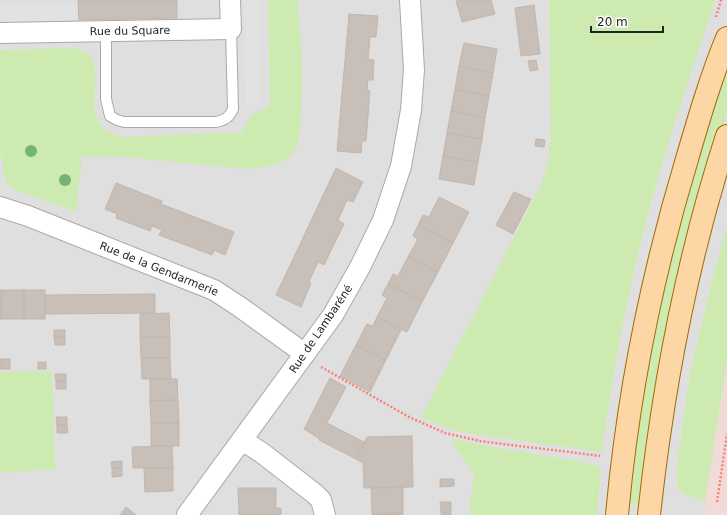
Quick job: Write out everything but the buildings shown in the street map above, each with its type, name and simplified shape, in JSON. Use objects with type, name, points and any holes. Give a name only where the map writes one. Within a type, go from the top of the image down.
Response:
[{"type":"main road","points":[[617,515],[632,392],[657,267],[686,159],[711,80],[727,38]]},
{"type":"main road","points":[[649,515],[669,369],[682,304],[704,214],[727,136]]},
{"type":"street","points":[[230,0],[231,29]]},
{"type":"street","name":"Rue de Lambaréné","points":[[187,515],[333,315],[351,285],[377,235],[396,185],[406,147],[413,89],[414,47],[410,0]]},
{"type":"street","name":"Rue du Square","points":[[0,33],[231,29]]},
{"type":"street","name":"Rue de la Gendarmerie","points":[[0,207],[28,216],[214,290],[305,354]]},
{"type":"street","points":[[242,440],[262,453],[315,494],[321,500],[325,515]]},
{"type":"lane","points":[[106,31],[106,99],[110,116],[124,122],[216,122],[224,120],[229,116],[232,109],[231,29]]},
{"type":"path","points":[[305,354],[331,374],[409,417],[445,433],[480,440],[600,456]]},
{"type":"path","points":[[717,502],[727,434]]},
{"type":"shaded area","points":[[0,0],[727,0],[727,515],[0,515]]},
{"type":"shaded area","points":[[244,0],[260,0],[261,102],[246,107]]},
{"type":"shaded area","points":[[75,4],[77,20],[0,22],[0,6]]},
{"type":"shaded area","points":[[727,361],[727,515],[703,515],[705,501]]},
{"type":"green space","points":[[268,0],[298,0],[302,69],[300,130],[295,150],[286,160],[273,165],[245,169],[126,157],[82,156],[76,212],[18,191],[9,186],[4,174],[0,151],[0,50],[70,48],[86,53],[93,62],[96,75],[95,105],[97,119],[106,130],[123,137],[241,132],[253,114],[270,106]]},
{"type":"green space","points":[[549,0],[715,0],[669,141],[646,220],[624,319],[602,452],[461,432],[421,417],[541,185],[547,166],[550,148],[551,125]]},
{"type":"green space","points":[[727,64],[727,112],[714,153],[642,505],[626,503],[642,383],[674,233]]},
{"type":"green space","points":[[727,226],[727,361],[705,501],[685,495],[678,489],[676,473],[690,373],[714,272]]},
{"type":"green space","points":[[52,371],[55,469],[0,473],[0,372]]},
{"type":"green space","points":[[450,438],[485,446],[594,464],[599,467],[601,471],[597,515],[469,515],[474,474]]}]
